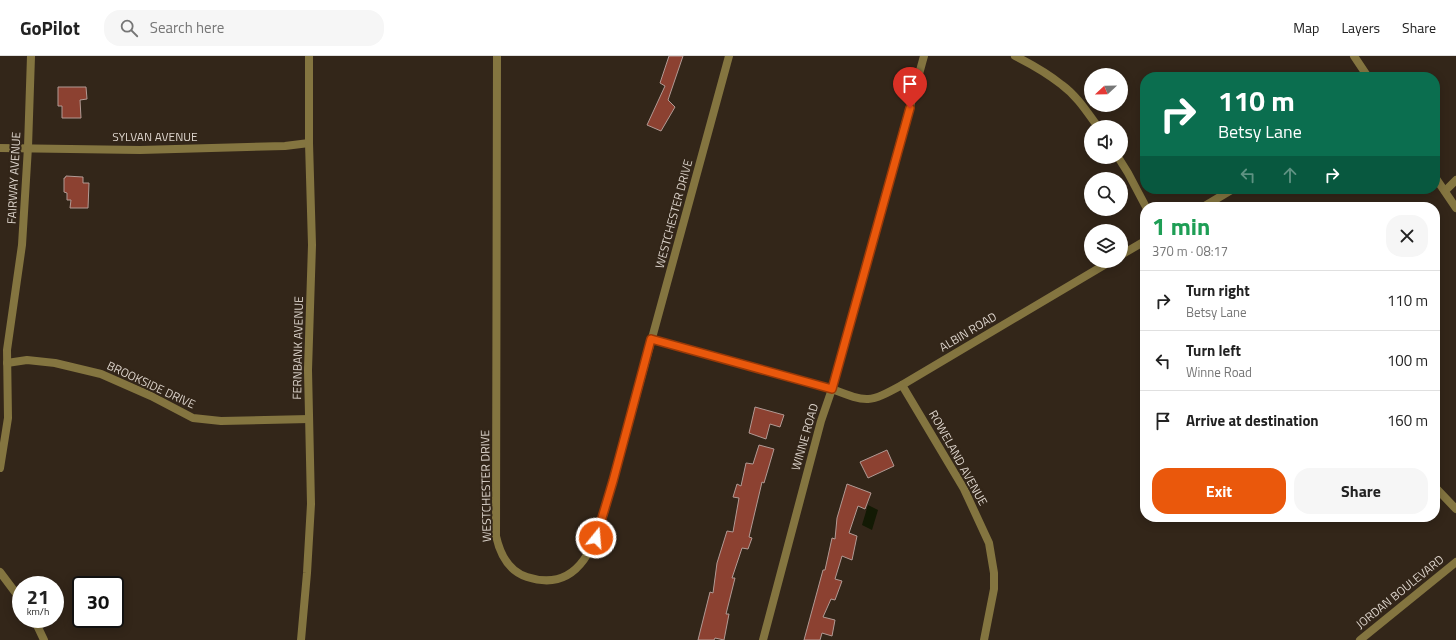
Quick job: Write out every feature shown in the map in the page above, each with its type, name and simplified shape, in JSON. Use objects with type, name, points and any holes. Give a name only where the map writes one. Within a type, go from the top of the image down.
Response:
[{"type":"street","name":"FAIRWAY AVENUE","points":[[0,468],[8,418],[7,350],[22,245],[28,147],[31,56]]},
{"type":"street","name":"FERNBANK AVENUE","points":[[301,640],[311,504],[308,370],[312,245],[309,143],[309,56]]},
{"type":"street","name":"WESTCHESTER DRIVE","points":[[497,56],[496,536],[498,547],[503,558],[513,570],[520,575],[538,581],[548,581],[561,578],[578,568],[589,553],[596,538],[613,481],[729,56]]},
{"type":"street","name":"WINNE ROAD","points":[[763,640],[819,428],[832,389],[924,56]]},
{"type":"street","points":[[1015,56],[1034,66],[1063,85],[1083,106],[1093,120]]},
{"type":"street","points":[[1354,56],[1365,72]]},
{"type":"street","name":"SYLVAN AVENUE","points":[[0,148],[148,149],[285,146],[309,143]]},
{"type":"street","points":[[1122,164],[1143,202]]},
{"type":"street","points":[[1445,191],[1456,180]]},
{"type":"street","points":[[1440,184],[1456,208]]},
{"type":"street","points":[[1212,202],[1225,194]]},
{"type":"street","points":[[1128,251],[1140,244]]},
{"type":"street","name":"ALBIN ROAD","points":[[651,339],[832,389],[857,398],[869,400],[881,396],[902,385],[1099,268]]},
{"type":"street","name":"BROOKSIDE DRIVE","points":[[7,363],[26,360],[55,363],[101,374],[151,396],[193,418],[221,421],[309,419]]},
{"type":"street","name":"ROWELAND AVENUE","points":[[902,385],[964,489],[989,543],[994,573],[994,589],[984,640]]},
{"type":"street","points":[[1440,492],[1456,509]]},
{"type":"street","name":"JORDAN BOULEVARD","points":[[1360,640],[1456,562]]},
{"type":"street","points":[[0,572],[12,588]]},
{"type":"street","points":[[38,628],[44,640]]},
{"type":"shaded area","points":[[868,505],[878,510],[872,530],[862,525]]},
{"type":"building","points":[[669,56],[683,56],[668,100],[675,107],[661,131],[647,125],[665,86],[660,83]]},
{"type":"building","points":[[58,87],[86,87],[87,99],[80,100],[81,118],[62,118],[62,106],[58,106]]},
{"type":"building","points":[[66,176],[83,177],[83,183],[89,183],[88,208],[70,208],[71,200],[67,200],[67,193],[64,192],[64,178]]},
{"type":"building","points":[[755,407],[784,415],[780,427],[770,424],[766,439],[749,433]]},
{"type":"building","points":[[759,445],[774,449],[764,483],[762,482],[749,537],[752,538],[748,549],[742,548],[732,578],[735,578],[726,614],[729,614],[724,640],[715,638],[714,640],[698,640],[710,592],[713,593],[717,563],[727,531],[733,532],[739,498],[733,497],[737,484],[741,486],[746,463],[753,464]]},
{"type":"building","points":[[887,450],[894,466],[868,478],[860,462]]},
{"type":"building","points":[[847,484],[871,493],[865,509],[858,506],[849,533],[857,536],[852,560],[842,556],[835,579],[842,581],[835,600],[831,599],[823,617],[835,620],[832,636],[822,633],[820,640],[804,640],[823,570],[825,570],[832,538],[835,539],[837,518]]},
{"type":"route","points":[[596,538],[613,481],[651,339],[832,389],[910,108]]}]
